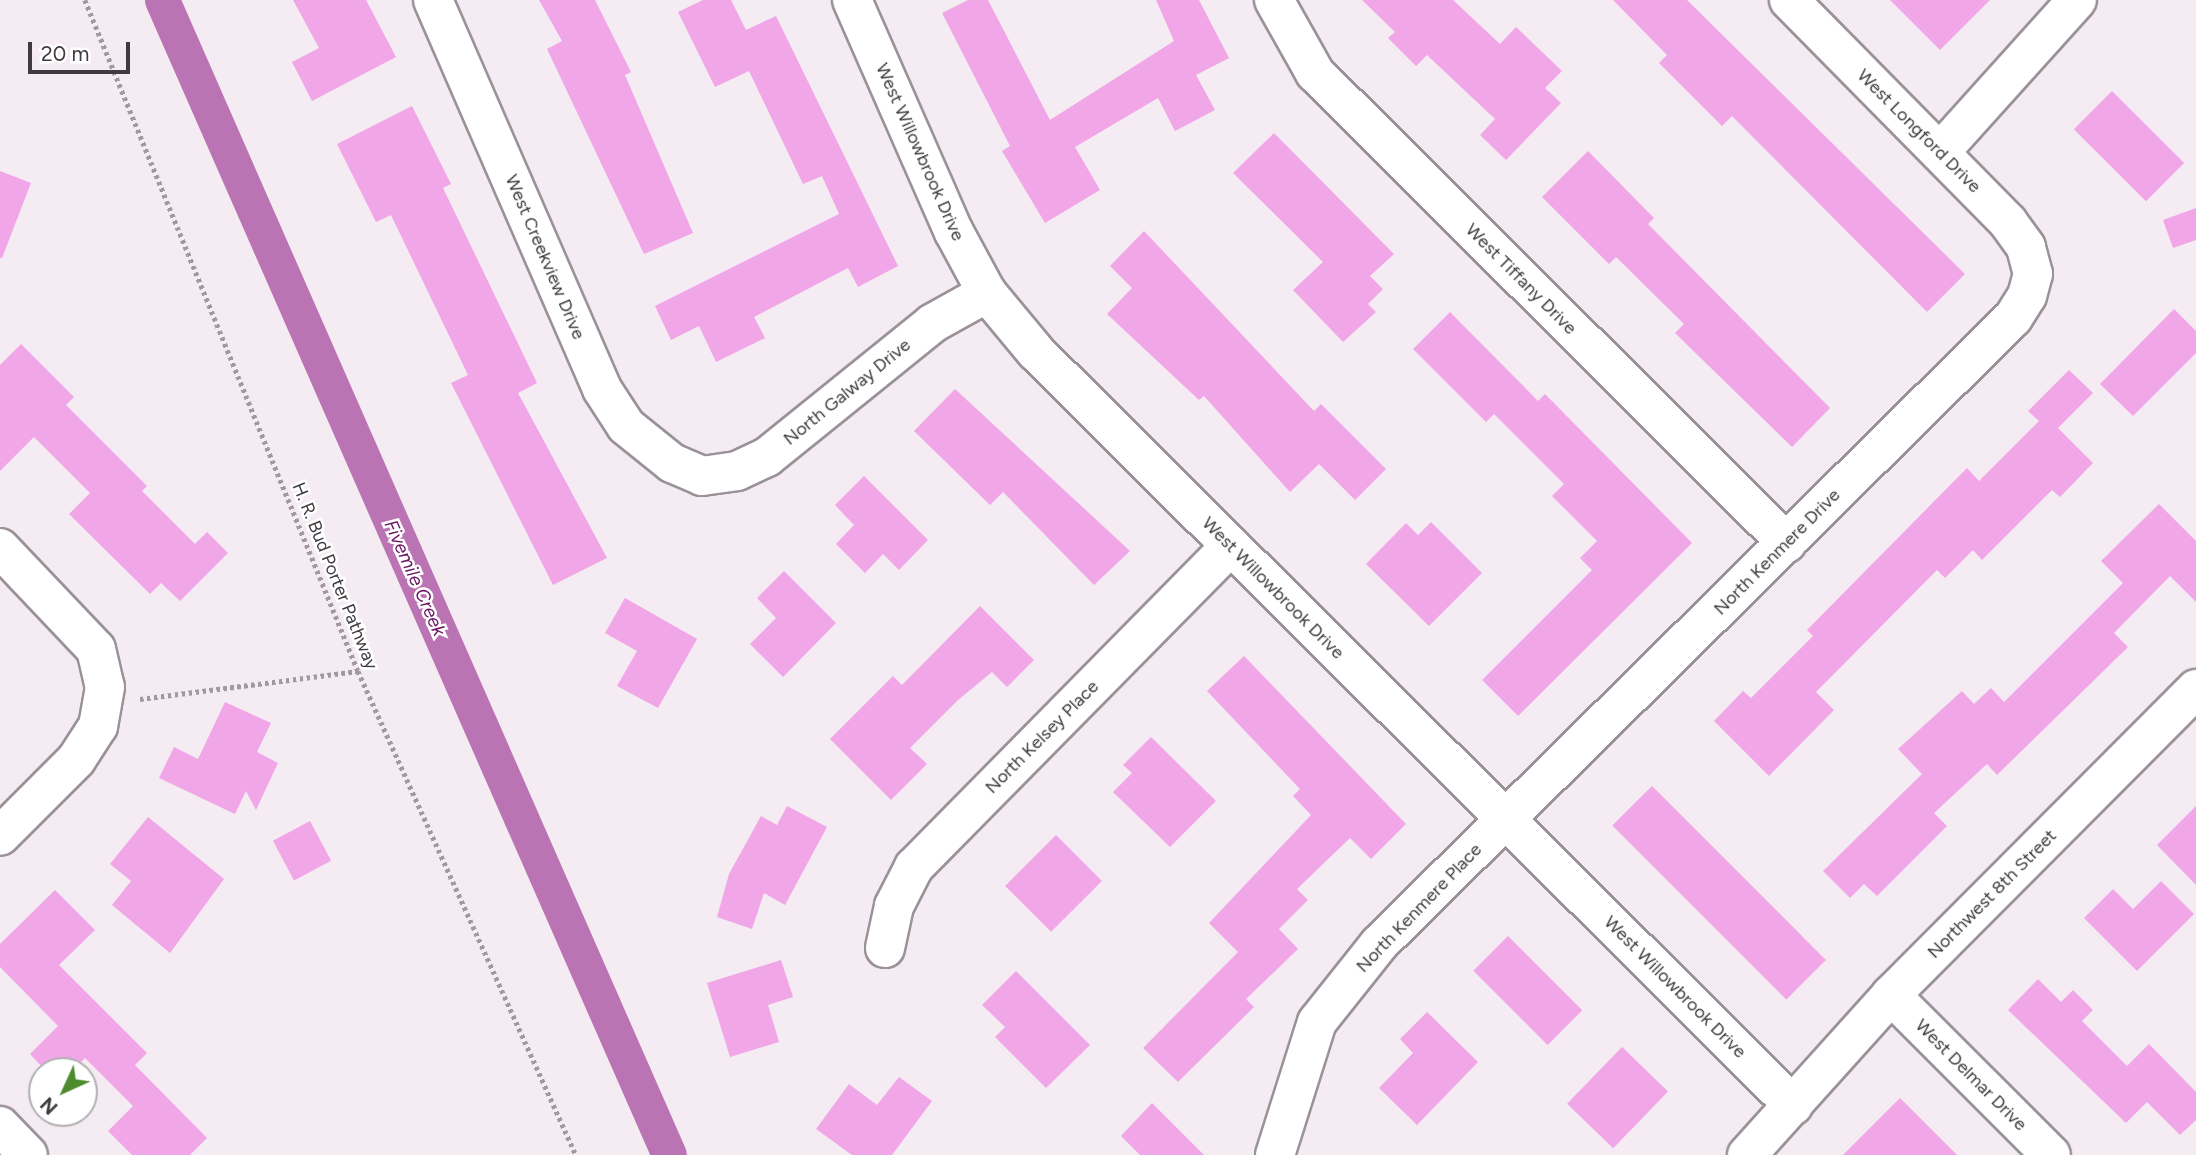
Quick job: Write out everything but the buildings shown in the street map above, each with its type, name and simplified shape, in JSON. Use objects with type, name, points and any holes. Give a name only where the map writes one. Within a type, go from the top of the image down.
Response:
[{"type":"street","name":"West Creekview Drive","points":[[433,0],[602,389],[641,439],[702,476]]},
{"type":"street","name":"West Willowbrook Drive","points":[[852,0],[987,293],[1036,352],[1793,1105]]},
{"type":"street","name":"West Tiffany Drive","points":[[1274,0],[1315,73],[1787,543]]},
{"type":"street","name":"West Longford Drive","points":[[1789,0],[1941,151],[2008,222],[2026,247],[2033,274]]},
{"type":"street","points":[[1941,151],[2077,0]]},
{"type":"street","name":"North Kenmere Drive","points":[[1505,818],[2013,318],[2033,274]]},
{"type":"street","name":"North Galway Drive","points":[[702,476],[737,471],[767,457],[933,323],[987,293]]},
{"type":"street","name":"North Kelsey Place","points":[[885,948],[894,906],[914,867],[1231,546]]},
{"type":"street","points":[[0,548],[96,649],[105,687],[98,726],[76,760],[0,836]]},
{"type":"street","name":"Northwest 8th Street","points":[[1747,1155],[1891,995],[2196,689]]},
{"type":"street","name":"North Kenmere Place","points":[[1275,1155],[1317,1022],[1379,944],[1505,818]]},
{"type":"street","name":"West Delmar Drive","points":[[1891,995],[2051,1155]]},
{"type":"street","points":[[0,1126],[28,1155]]},
{"type":"path","name":"H. R. Bud Porter Pathway","points":[[85,0],[358,671],[576,1155]]},
{"type":"path","points":[[140,699],[358,671]]},
{"type":"waterway","name":"Fivemile Creek","points":[[162,0],[669,1155]]}]
